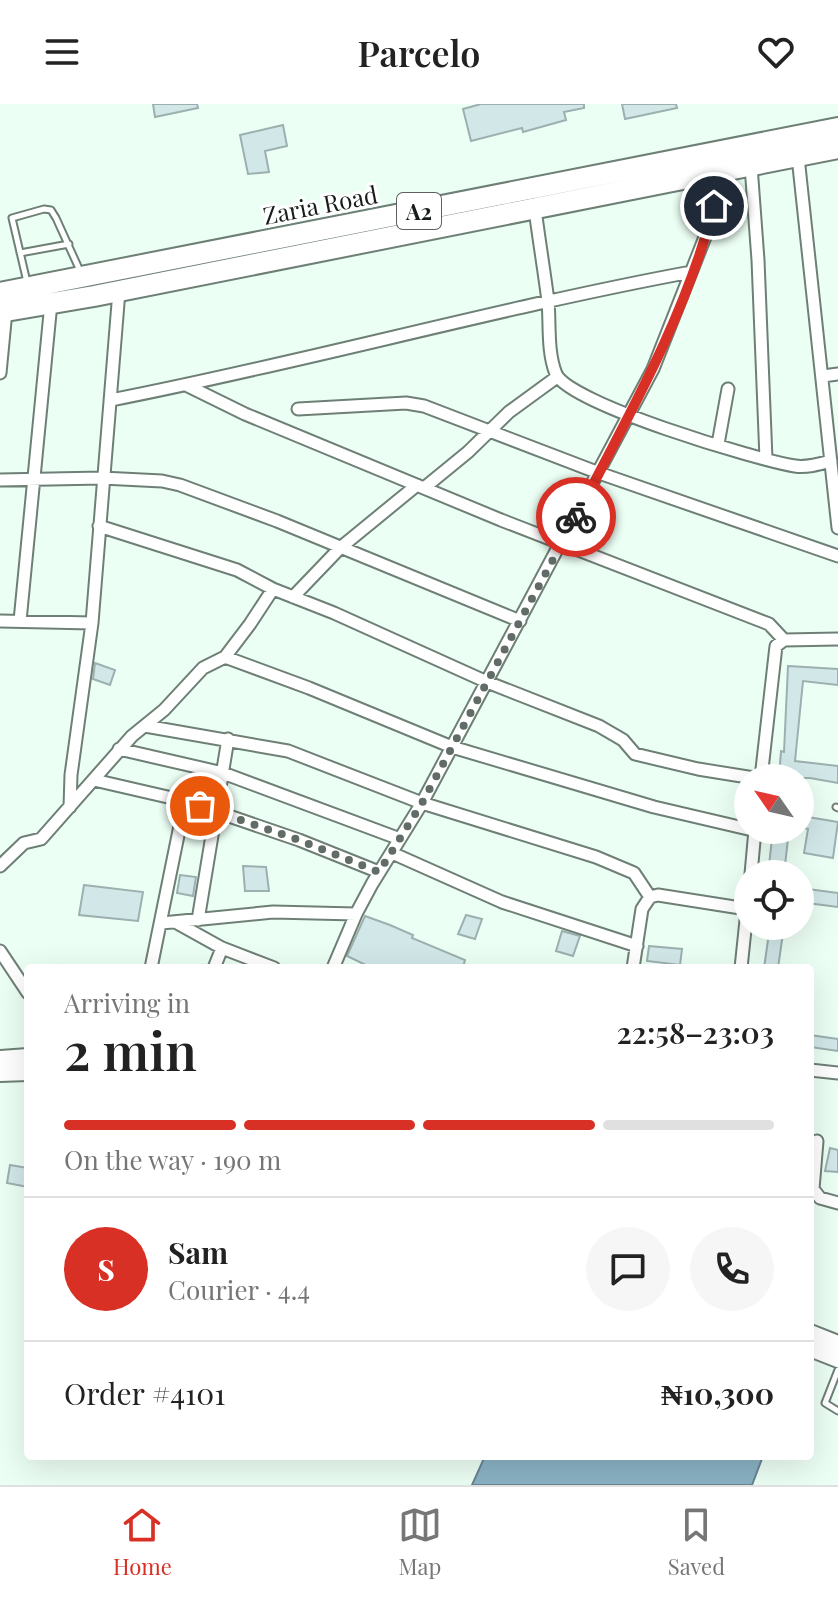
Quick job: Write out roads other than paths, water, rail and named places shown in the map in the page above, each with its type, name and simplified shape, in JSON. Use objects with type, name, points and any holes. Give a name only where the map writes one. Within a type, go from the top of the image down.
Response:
[{"type":"highway","name":"Zaria Road","points":[[2,305],[29,288],[838,128]]},
{"type":"highway","name":"Zaria Road","points":[[2,305],[51,303],[119,291],[838,148]]},
{"type":"main road","points":[[0,1059],[24,1057]]},
{"type":"main road","points":[[0,1073],[24,1072]]},
{"type":"main road","points":[[814,1335],[838,1344]]},
{"type":"main road","points":[[814,1350],[838,1359]]},
{"type":"street","points":[[798,157],[838,528]]},
{"type":"street","points":[[751,166],[766,459]]},
{"type":"street","points":[[335,964],[356,914],[422,803],[561,545],[666,341],[707,232],[719,173]]},
{"type":"street","points":[[535,209],[552,358],[557,377],[568,388],[629,415],[766,459],[801,467],[831,461]]},
{"type":"street","points":[[111,400],[691,272]]},
{"type":"street","points":[[70,807],[71,775],[92,623],[119,291]]},
{"type":"street","points":[[20,621],[51,303]]},
{"type":"street","points":[[0,373],[2,305]]},
{"type":"street","points":[[823,376],[838,374]]},
{"type":"street","points":[[293,597],[340,548],[557,377]]},
{"type":"street","points":[[186,385],[245,414],[561,545],[681,588],[769,624],[784,640]]},
{"type":"street","points":[[718,444],[728,389]]},
{"type":"street","points":[[298,409],[406,403],[432,409],[599,473],[838,556]]},
{"type":"street","points":[[0,480],[102,478],[180,485],[277,521],[520,621]]},
{"type":"street","points":[[99,526],[237,570],[273,589],[487,682],[599,726],[623,740],[635,754],[734,775]]},
{"type":"street","points":[[0,866],[24,843],[41,839],[119,749],[203,668],[225,657],[273,589]]},
{"type":"street","points":[[0,621],[92,623]]},
{"type":"street","points":[[762,764],[776,646],[784,640],[838,639]]},
{"type":"street","points":[[225,657],[452,747],[654,807],[734,826]]},
{"type":"street","points":[[145,726],[288,751],[422,803],[596,857],[634,873],[650,897]]},
{"type":"street","points":[[198,920],[228,739]]},
{"type":"street","points":[[119,749],[223,773],[400,839]]},
{"type":"street","points":[[94,780],[185,801],[379,872]]},
{"type":"street","points":[[152,964],[185,801]]},
{"type":"street","points":[[392,853],[502,902],[637,946]]},
{"type":"street","points":[[634,964],[642,909],[650,897],[658,895],[734,907]]},
{"type":"street","points":[[162,923],[273,912],[356,914]]},
{"type":"street","points":[[176,922],[222,948],[264,964]]},
{"type":"street","points":[[741,964],[744,940]]},
{"type":"street","points":[[216,964],[222,948]]},
{"type":"street","points":[[0,951],[24,987]]},
{"type":"street","points":[[814,1070],[838,1073]]},
{"type":"street","points":[[814,1177],[817,1141]]},
{"type":"street","points":[[814,1190],[820,1198],[838,1203]]},
{"type":"lane","points":[[29,288],[12,218],[44,209],[51,210],[83,278]]},
{"type":"lane","points":[[20,253],[69,244]]},
{"type":"lane","points":[[838,1370],[825,1403],[838,1411]]},
{"type":"water","points":[[483,1460],[761,1460],[752,1485],[472,1485]]}]
